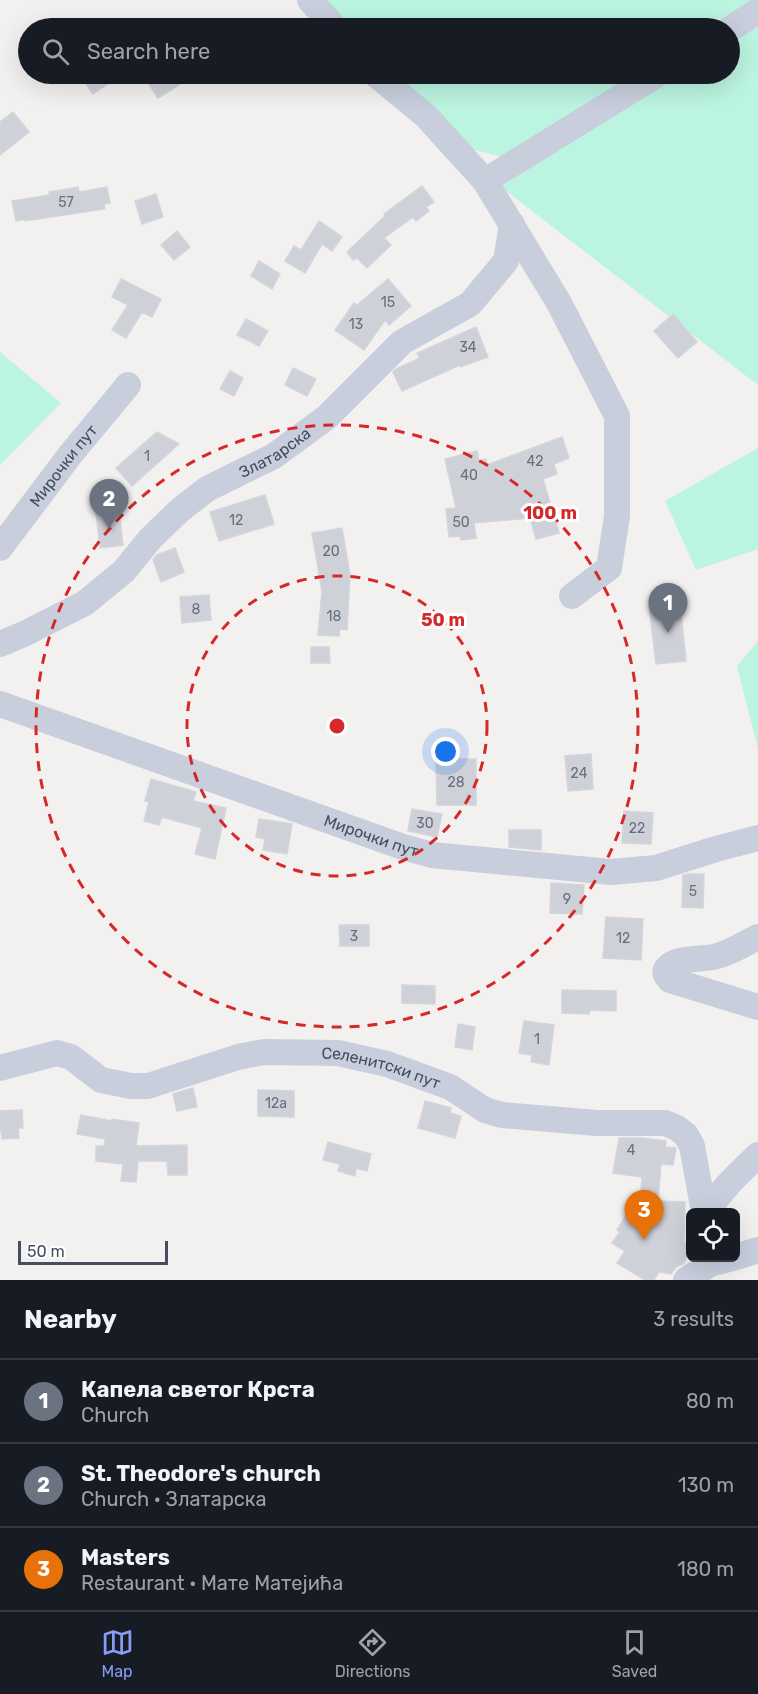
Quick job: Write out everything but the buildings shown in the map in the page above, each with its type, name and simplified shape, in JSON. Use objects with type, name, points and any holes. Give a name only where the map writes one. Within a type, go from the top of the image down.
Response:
[{"type":"street","points":[[310,0],[326,18]]},
{"type":"street","points":[[740,22],[758,11]]},
{"type":"street","points":[[387,84],[426,116],[485,181],[559,303],[617,416],[617,516],[609,568],[572,596]]},
{"type":"street","points":[[485,181],[642,84]]},
{"type":"street","name":"Златарска","points":[[0,644],[86,603],[124,571],[150,539],[180,510],[207,489],[274,456],[327,417],[402,342],[470,304],[506,261],[512,224]]},
{"type":"street","name":"Мирочки пут","points":[[0,548],[70,455],[128,385]]},
{"type":"street","name":"Мирочки пут","points":[[0,704],[403,848],[432,855],[610,872],[630,871],[656,868],[758,838]]},
{"type":"street","points":[[758,937],[715,957],[683,961],[668,967],[665,972],[667,977],[680,984],[758,1007]]},
{"type":"street","name":"Селенитски пут","points":[[0,1068],[57,1053],[71,1057],[101,1080],[131,1086],[148,1086],[238,1057],[264,1052],[338,1053],[387,1064],[450,1087],[485,1110],[502,1115],[597,1123],[665,1123],[686,1136],[692,1146],[705,1208]]},
{"type":"street","points":[[709,1208],[727,1184],[758,1155]]},
{"type":"street","points":[[740,1254],[758,1250]]},
{"type":"street","points":[[686,1280],[717,1262]]},
{"type":"green space","points":[[325,0],[758,0],[758,385],[501,187],[661,84],[740,84],[740,18],[340,18]]},
{"type":"green space","points":[[404,84],[629,84],[510,159],[474,150]]},
{"type":"green space","points":[[0,352],[61,403],[0,465]]},
{"type":"green space","points":[[758,448],[758,549],[696,570],[665,501]]},
{"type":"green space","points":[[758,641],[758,749],[737,666]]},
{"type":"place","name":"St. Theodore's church","points":[[109,529]]},
{"type":"place","name":"Капела светог Крста","points":[[668,633]]},
{"type":"place","name":"Masters","points":[[644,1240]]}]
